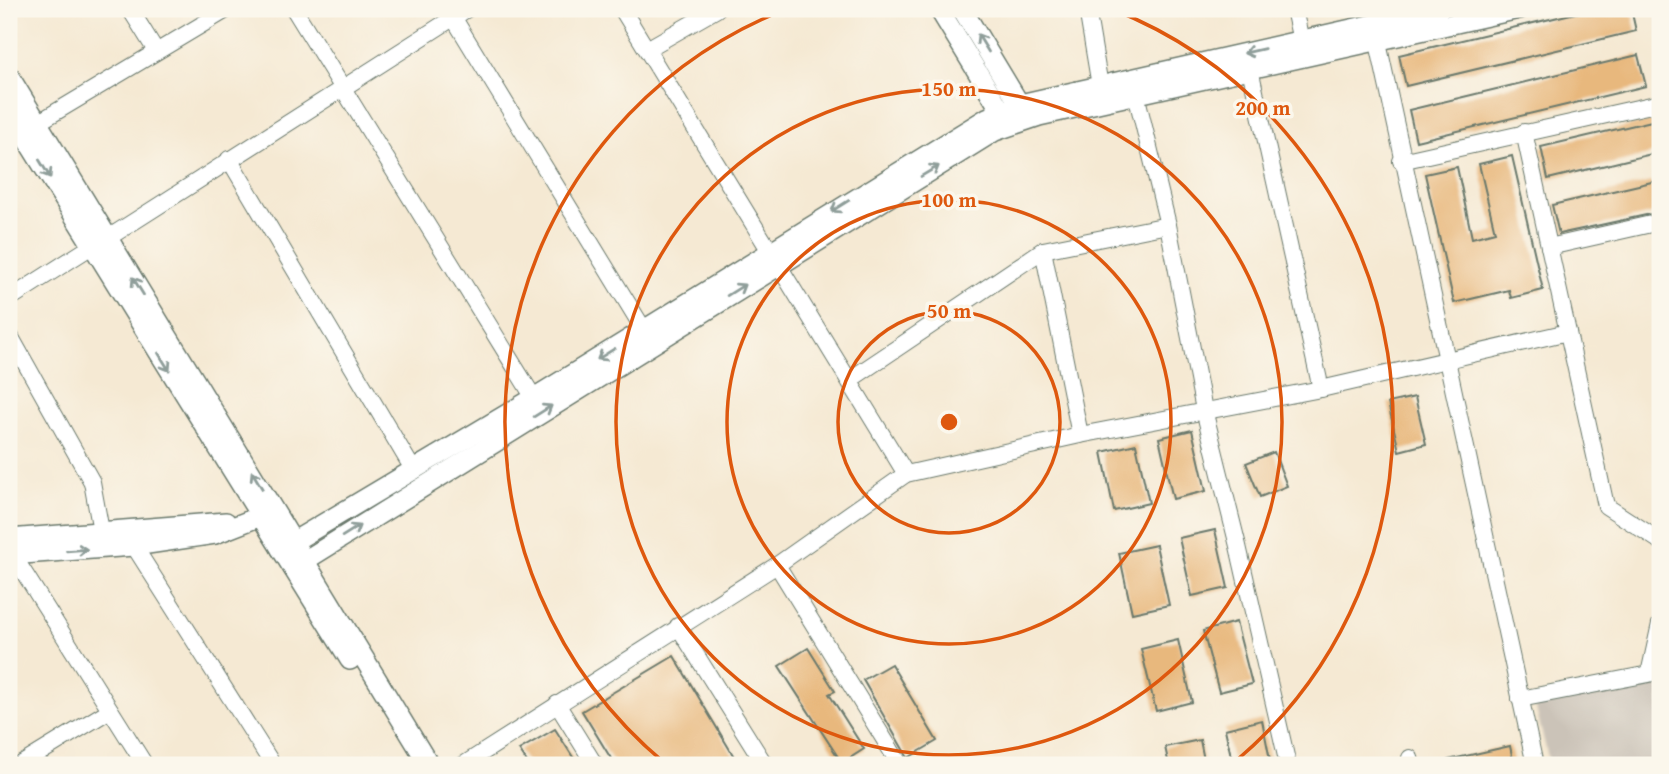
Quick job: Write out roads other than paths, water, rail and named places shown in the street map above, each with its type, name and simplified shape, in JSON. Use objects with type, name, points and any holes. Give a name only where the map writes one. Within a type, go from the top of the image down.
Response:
[{"type":"street","points":[[130,9],[156,51]]},
{"type":"street","points":[[23,131],[228,9]]},
{"type":"street","points":[[293,9],[534,398]]},
{"type":"street","points":[[622,9],[851,379],[906,474]]},
{"type":"street","points":[[647,49],[717,9]]},
{"type":"street","points":[[939,9],[1015,115]]},
{"type":"street","points":[[962,9],[1015,115]]},
{"type":"street","points":[[1087,9],[1100,86]]},
{"type":"street","points":[[1294,9],[1301,41]]},
{"type":"street","points":[[1015,115],[1136,94],[1250,69],[1375,33],[1440,9]]},
{"type":"street","points":[[1416,18],[1519,9]]},
{"type":"street","points":[[9,299],[460,13],[644,330]]},
{"type":"street","points":[[299,564],[967,128],[1100,86],[1301,41],[1375,33]]},
{"type":"street","points":[[1375,33],[1535,765]]},
{"type":"street","points":[[1250,69],[1321,389]]},
{"type":"street","points":[[9,76],[23,131]]},
{"type":"street","points":[[1136,94],[1168,225],[1204,410],[1288,765]]},
{"type":"street","points":[[1401,161],[1660,103]]},
{"type":"street","points":[[9,111],[100,242],[288,545],[416,765]]},
{"type":"street","points":[[1524,132],[1606,506],[1660,541]]},
{"type":"street","points":[[229,159],[414,471]]},
{"type":"street","points":[[1549,247],[1660,222]]},
{"type":"street","points":[[851,379],[1044,250],[1168,225]]},
{"type":"street","points":[[1044,250],[1080,435]]},
{"type":"street","points":[[288,545],[644,330],[774,256]]},
{"type":"street","points":[[463,765],[777,565],[906,474],[1080,435],[1321,389],[1568,332]]},
{"type":"street","points":[[9,334],[92,482],[102,531]]},
{"type":"street","points":[[10,550],[134,546],[223,533],[268,514]]},
{"type":"street","points":[[10,550],[102,531],[216,521],[237,525]]},
{"type":"street","points":[[134,546],[273,765]]},
{"type":"street","points":[[10,550],[145,765]]},
{"type":"street","points":[[299,564],[429,765]]},
{"type":"street","points":[[777,565],[900,765]]},
{"type":"street","points":[[1520,699],[1649,674],[1660,624]]},
{"type":"street","points":[[678,626],[765,765]]},
{"type":"street","points":[[557,704],[596,765]]},
{"type":"street","points":[[20,765],[110,710]]}]
